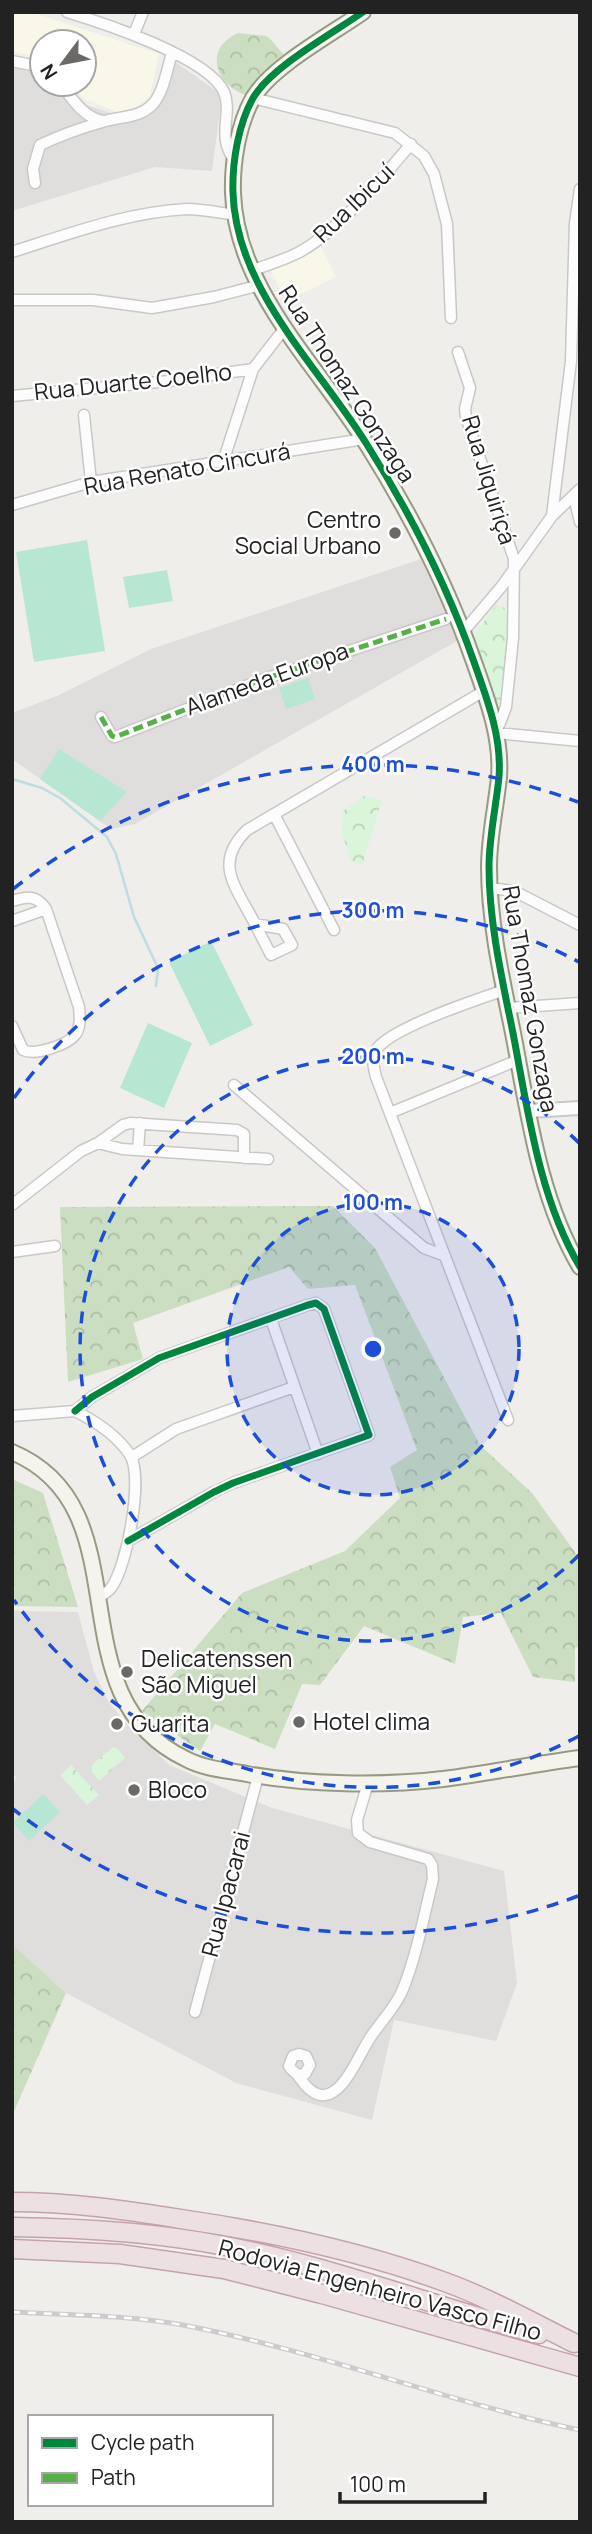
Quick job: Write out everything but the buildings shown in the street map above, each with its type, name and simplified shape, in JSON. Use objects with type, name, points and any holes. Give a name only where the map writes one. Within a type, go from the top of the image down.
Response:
[{"type":"highway","points":[[12,2202],[93,2207],[228,2226],[336,2249],[444,2281],[577,2344]]},
{"type":"highway","points":[[12,2216],[93,2207]]},
{"type":"highway","name":"Rodovia Engenheiro Vasco Filho","points":[[12,2227],[121,2232],[225,2246],[292,2262],[496,2323],[577,2344]]},
{"type":"highway","name":"Rodovia Engenheiro Vasco Filho","points":[[12,2249],[120,2254],[224,2269],[580,2367]]},
{"type":"main road","name":"Rua Thomaz Gonzaga","points":[[363,12],[284,67],[253,98],[234,160],[233,197],[236,215],[253,270],[284,329],[364,439],[419,537],[463,632],[484,691],[496,733],[499,775],[490,848],[490,888],[505,990],[528,1111],[552,1207],[580,1267]]},
{"type":"main road","points":[[12,1452],[44,1469],[75,1508],[88,1545],[113,1676],[121,1695],[138,1720],[170,1751],[210,1768],[258,1776],[300,1781],[368,1783],[442,1779],[580,1758]]},
{"type":"street","points":[[67,12],[134,34],[206,72],[220,85],[226,99],[225,135],[234,160]]},
{"type":"street","points":[[134,34],[143,12]]},
{"type":"street","points":[[35,183],[33,169],[35,154],[40,145],[103,121],[136,115],[153,104],[159,94],[172,53]]},
{"type":"street","points":[[72,98],[93,119],[103,121]]},
{"type":"street","points":[[253,98],[395,133],[424,156],[434,174],[447,224],[451,318]]},
{"type":"street","name":"Rua Ibicuí","points":[[253,270],[286,259],[316,242],[382,178],[411,144]]},
{"type":"street","points":[[552,516],[571,361],[574,235],[580,189]]},
{"type":"street","points":[[12,252],[78,231],[142,215],[190,209],[236,215]]},
{"type":"street","points":[[12,300],[93,300],[152,308],[260,285]]},
{"type":"street","points":[[223,462],[253,369],[284,329]]},
{"type":"street","name":"Rua Jiquiriçá","points":[[458,352],[470,388],[466,417],[512,550],[515,569],[513,638],[506,707],[496,733]]},
{"type":"street","name":"Rua Duarte Coelho","points":[[12,396],[169,381],[253,369]]},
{"type":"street","points":[[84,415],[91,482]]},
{"type":"street","name":"Rua Renato Cincurá","points":[[12,505],[91,482],[364,439]]},
{"type":"street","points":[[463,632],[515,569],[552,516],[575,500],[580,489]]},
{"type":"street","points":[[575,500],[580,522]]},
{"type":"street","name":"Alameda Europa","points":[[101,717],[115,737],[261,680],[446,619]]},
{"type":"street","points":[[255,924],[231,876],[228,859],[234,844],[247,830],[484,691]]},
{"type":"street","points":[[496,733],[580,741]]},
{"type":"street","points":[[274,814],[334,930]]},
{"type":"street","points":[[490,888],[514,891],[580,925]]},
{"type":"street","points":[[12,901],[37,898],[46,909],[79,1007],[80,1020],[77,1032],[68,1041],[32,1053],[23,1050],[12,1026]]},
{"type":"street","points":[[12,921],[46,909]]},
{"type":"street","points":[[505,990],[397,1034],[375,1051],[373,1066],[508,1420]]},
{"type":"street","points":[[508,1008],[580,1003]]},
{"type":"street","points":[[390,1113],[518,1060]]},
{"type":"street","points":[[234,1086],[424,1248],[443,1255]]},
{"type":"street","points":[[528,1111],[580,1108]]},
{"type":"street","points":[[138,1150],[140,1124]]},
{"type":"street","points":[[12,1205],[81,1152],[123,1125],[241,1131],[245,1139],[244,1158]]},
{"type":"street","points":[[98,1143],[122,1149],[268,1159]]},
{"type":"street","points":[[12,1252],[55,1246]]},
{"type":"street","points":[[12,1416],[75,1411],[92,1397],[159,1358],[316,1303],[324,1309],[369,1435],[214,1492],[128,1541]]},
{"type":"street","points":[[271,1319],[318,1454]]},
{"type":"street","points":[[132,1457],[176,1429],[294,1387]]},
{"type":"street","points":[[75,1411],[106,1430],[132,1457],[135,1474],[133,1520],[128,1541],[112,1587],[99,1598]]},
{"type":"street","points":[[112,1587],[126,1586]]},
{"type":"street","name":"Rua Ipacarai","points":[[195,2012],[258,1776]]},
{"type":"street","points":[[299,2075],[307,2089],[318,2095],[332,2092],[347,2079],[366,2044],[403,1990],[433,1878],[432,1865],[428,1859],[370,1842],[358,1833],[357,1820],[368,1783]]},
{"type":"shaded area","points":[[12,12],[31,12],[80,28],[28,28],[28,55],[12,51]]},
{"type":"shaded area","points":[[98,34],[159,54],[150,96],[136,107],[117,112],[84,99],[98,98]]},
{"type":"shaded area","points":[[12,57],[28,60],[28,98],[80,98],[87,105],[116,115],[136,111],[153,98],[168,57],[222,95],[212,171],[155,167],[12,211]]},
{"type":"shaded area","points":[[321,247],[336,277],[286,301],[271,271]]},
{"type":"shaded area","points":[[421,559],[457,641],[135,824],[111,829],[12,759],[12,713],[59,695],[151,649]]},
{"type":"shaded area","points":[[12,1611],[78,1612],[94,1672],[108,1701],[126,1723],[169,1765],[272,1808],[504,1871],[517,1983],[496,2041],[394,2020],[372,2120],[236,2083],[66,1993],[12,1944],[12,1785],[17,1777],[12,1775]]},
{"type":"green space","points":[[238,33],[266,36],[286,57],[251,97],[230,86],[222,78],[218,68],[219,49],[226,40]]},
{"type":"green space","points":[[87,540],[105,651],[34,662],[16,552]]},
{"type":"green space","points":[[167,570],[173,601],[129,608],[123,577]]},
{"type":"green space","points":[[496,605],[505,608],[509,616],[502,704],[499,706],[474,640],[475,634]]},
{"type":"green space","points":[[308,678],[315,699],[286,709],[279,688]]},
{"type":"green space","points":[[59,749],[127,792],[100,821],[40,779]]},
{"type":"green space","points":[[364,796],[382,800],[362,865],[349,860],[342,834],[343,811]]},
{"type":"green space","points":[[211,941],[253,1025],[210,1046],[169,962]]},
{"type":"green space","points":[[148,1023],[192,1043],[164,1108],[120,1088]]},
{"type":"green space","points":[[333,1206],[375,1248],[480,1445],[532,1493],[580,1559],[580,1648],[575,1647],[575,1682],[533,1677],[501,1613],[463,1617],[455,1664],[364,1626],[320,1685],[302,1684],[275,1749],[215,1724],[200,1751],[142,1711],[242,1593],[345,1551],[400,1498],[390,1467],[417,1450],[355,1285],[308,1289],[289,1267],[133,1323],[143,1359],[68,1382],[60,1207]]},
{"type":"green space","points":[[12,1479],[43,1493],[78,1607],[12,1606]]},
{"type":"green space","points":[[113,1747],[125,1758],[99,1781],[92,1772],[92,1765]]},
{"type":"green space","points":[[71,1765],[99,1795],[87,1805],[60,1775]]},
{"type":"green space","points":[[43,1794],[60,1812],[29,1841],[13,1823]]},
{"type":"green space","points":[[12,1944],[66,1993],[12,2116]]},
{"type":"waterway","points":[[12,779],[42,788],[60,798],[107,837],[116,854],[134,917],[158,968],[156,986]]},
{"type":"railway","points":[[12,2312],[123,2318],[188,2326],[287,2349],[481,2406],[580,2430]]},
{"type":"marked path","points":[[101,717],[115,737],[261,680],[446,619]]},
{"type":"cycle path","points":[[363,12],[288,63],[274,74],[253,98],[243,120],[235,157],[233,193],[238,228],[248,262],[264,294],[366,443],[412,522],[452,605],[484,690],[496,733],[499,762],[489,867],[497,950],[537,1153],[554,1212],[580,1267]]},
{"type":"cycle path","points":[[75,1411],[92,1397],[159,1358],[308,1305],[316,1303],[324,1309],[369,1435],[233,1483],[128,1541]]},
{"type":"place","name":"Centro Social Urbano","points":[[395,533]]},
{"type":"place","name":"Delicatenssen São Miguel","points":[[127,1672]]},
{"type":"place","name":"Hotel clima","points":[[299,1722]]},
{"type":"place","name":"Guarita","points":[[117,1724]]},
{"type":"place","name":"Bloco","points":[[134,1790]]}]
